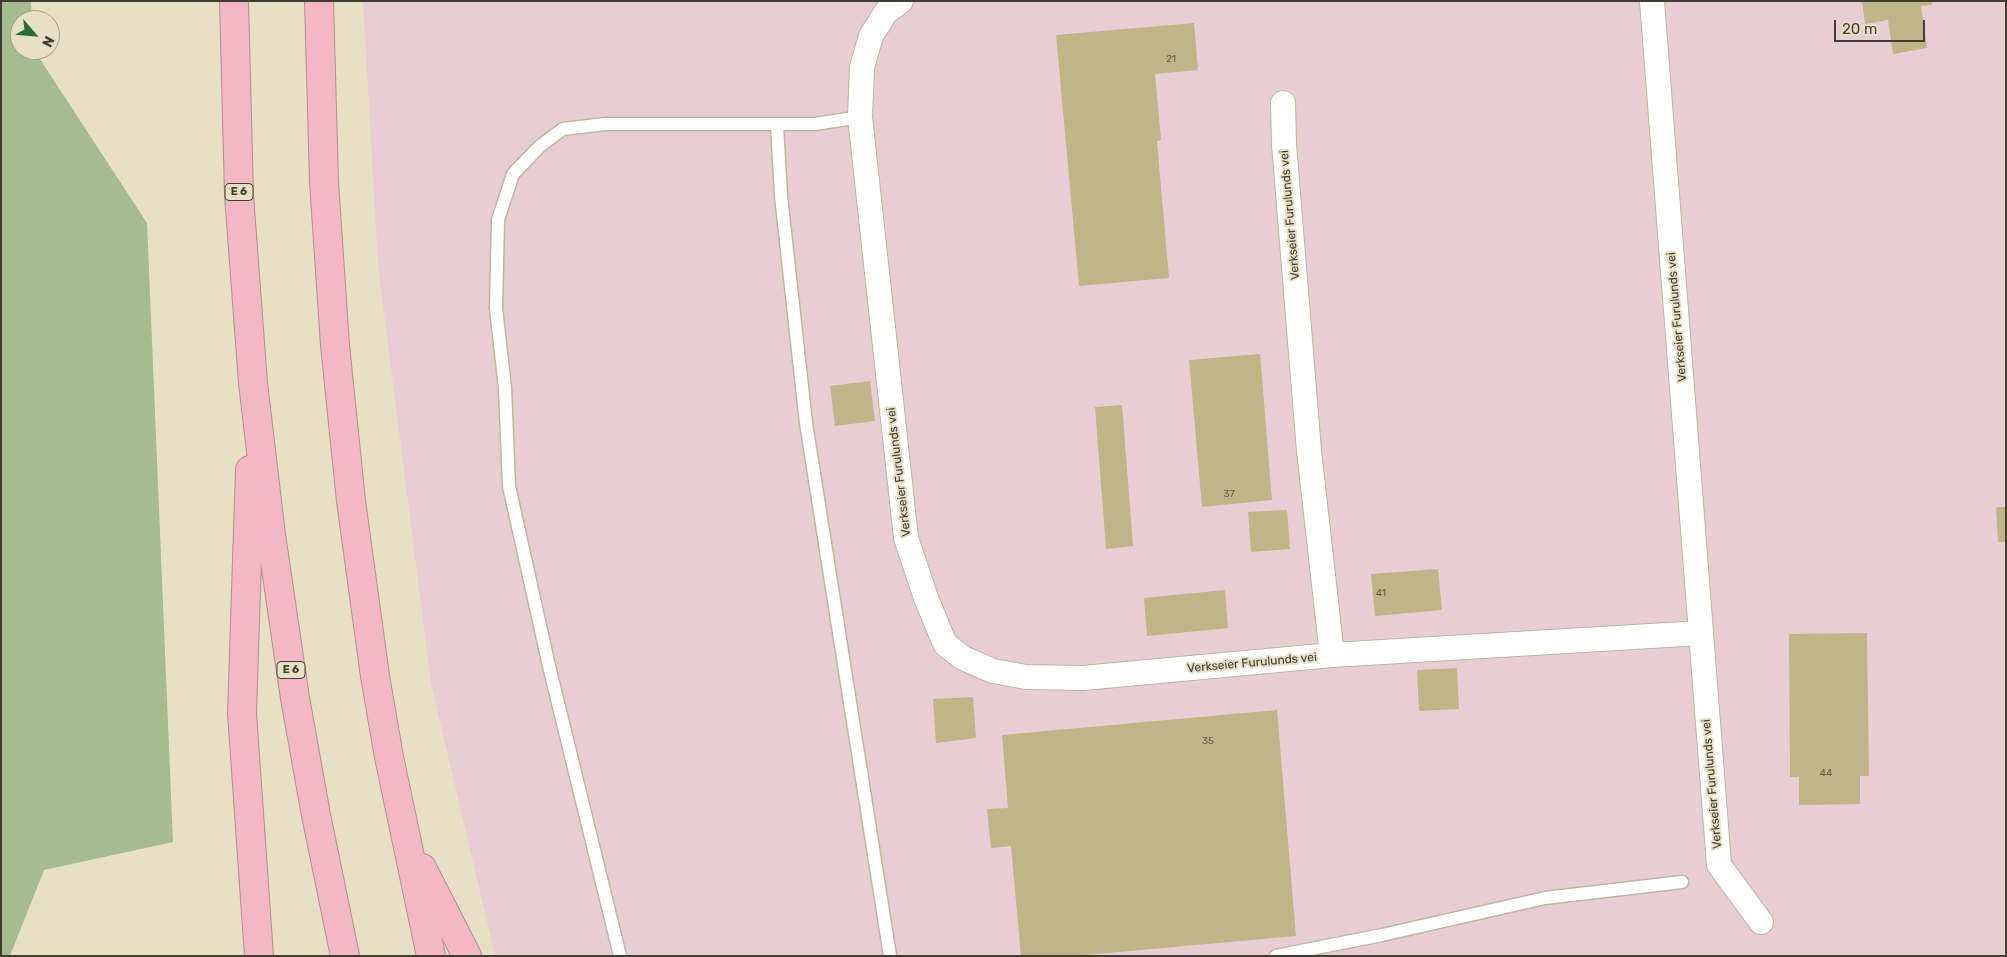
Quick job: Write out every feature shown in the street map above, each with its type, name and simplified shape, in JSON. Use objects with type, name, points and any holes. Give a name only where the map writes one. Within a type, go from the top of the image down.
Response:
[{"type":"highway","name":"E 6","points":[[234,1],[239,194],[253,383],[271,535],[295,698],[344,956]]},
{"type":"highway","points":[[319,1],[324,182],[335,345],[360,569],[375,676],[402,826],[431,956]]},
{"type":"highway","name":"E 6","points":[[253,383],[242,713],[259,956]]},
{"type":"highway","points":[[402,826],[428,882],[467,956]]},
{"type":"street","name":"Verkseier Furulunds vei","points":[[901,1],[886,12],[871,36],[862,67],[860,117],[906,538],[926,598],[945,644],[963,658],[992,671],[1026,677],[1083,678],[1332,655],[1701,633]]},
{"type":"street","name":"Verkseier Furulunds vei","points":[[1652,1],[1710,769],[1719,865],[1761,922]]},
{"type":"street","name":"Verkseier Furulunds vei","points":[[1283,103],[1284,144],[1309,451],[1332,655]]},
{"type":"lane","points":[[620,956],[549,666],[509,486],[505,388],[496,308],[498,220],[513,174],[540,146],[563,129],[605,124],[815,124],[860,117]]},
{"type":"lane","points":[[777,125],[781,196],[806,423],[890,956]]},
{"type":"lane","points":[[1276,956],[1382,935],[1545,898],[1682,882]]},
{"type":"shaded area","points":[[363,1],[2006,1],[2006,956],[495,956],[431,684],[378,266]]},
{"type":"green space","points":[[1,1],[31,1],[31,10],[10,10],[10,60],[41,60],[147,223],[173,842],[44,870],[10,956],[1,956]]},
{"type":"building","points":[[1862,1],[1932,1],[1932,5],[1921,6],[1927,48],[1893,54],[1888,20],[1865,24]]},
{"type":"building","points":[[1194,23],[1198,70],[1155,74],[1161,140],[1157,141],[1169,278],[1079,286],[1056,35]]},
{"type":"building","points":[[1260,354],[1272,500],[1202,507],[1189,360]]},
{"type":"building","points":[[870,381],[875,421],[835,426],[830,386]]},
{"type":"building","points":[[1122,405],[1133,546],[1106,549],[1095,407]]},
{"type":"building","points":[[1996,507],[2006,507],[2006,542],[1998,542]]},
{"type":"building","points":[[1287,510],[1290,549],[1251,552],[1248,512]]},
{"type":"building","points":[[1438,569],[1442,610],[1375,616],[1371,574]]},
{"type":"building","points":[[1225,590],[1228,628],[1147,636],[1144,598]]},
{"type":"building","points":[[1867,633],[1869,776],[1860,776],[1860,804],[1799,805],[1799,777],[1790,777],[1789,634]]},
{"type":"building","points":[[1457,668],[1459,709],[1419,711],[1417,670]]},
{"type":"building","points":[[973,697],[976,738],[936,743],[933,699]]},
{"type":"building","points":[[1277,710],[1296,936],[1074,956],[1021,956],[1011,846],[991,848],[987,809],[1008,808],[1002,735]]}]
